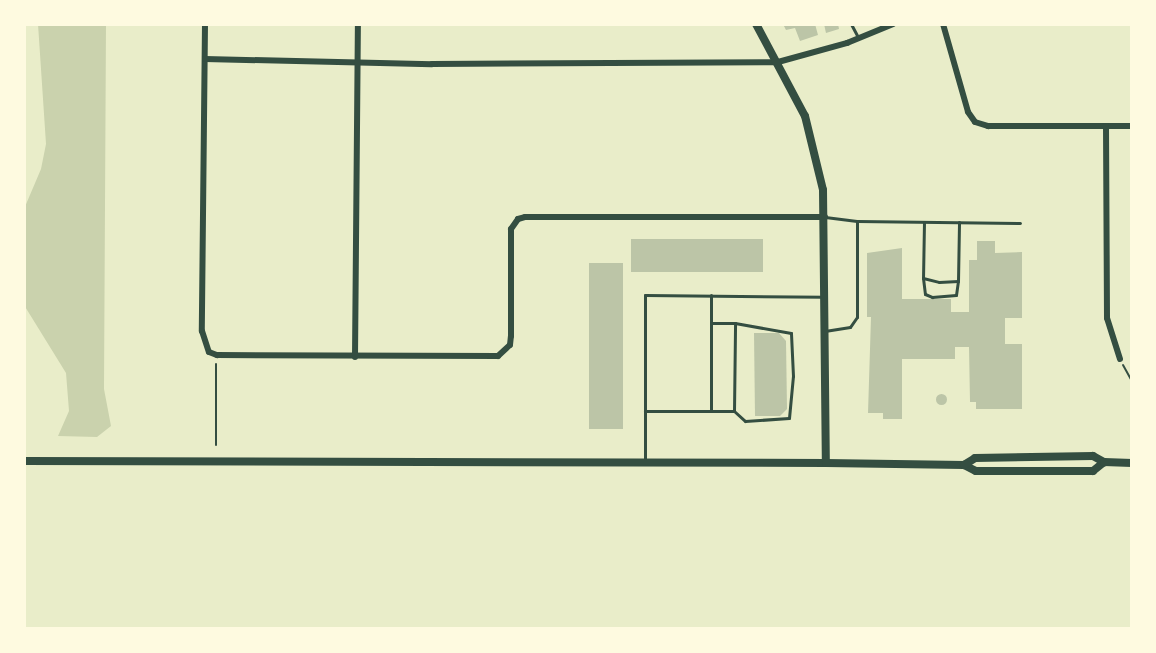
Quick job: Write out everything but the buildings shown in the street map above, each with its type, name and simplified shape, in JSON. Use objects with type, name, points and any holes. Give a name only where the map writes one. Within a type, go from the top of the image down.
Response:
[{"type":"main road","points":[[964,465],[975,458],[1093,456],[1104,462],[1132,463]]},
{"type":"main road","points":[[24,461],[826,463],[964,465],[976,471],[1093,471],[1104,462]]},
{"type":"street","points":[[205,24],[202,331],[209,351],[217,355],[489,358],[505,351],[511,336],[513,224],[525,217],[825,217]]},
{"type":"street","points":[[354,357],[358,24]]},
{"type":"street","points":[[756,24],[778,62],[813,140],[825,217],[826,463]]},
{"type":"street","points":[[206,59],[358,60],[432,64],[778,62],[859,39],[893,24]]},
{"type":"street","points":[[943,24],[968,112],[975,122],[1132,126]]},
{"type":"street","points":[[1106,126],[1107,318],[1119,359]]},
{"type":"lane","points":[[851,24],[859,39]]},
{"type":"lane","points":[[825,217],[857,221],[1020,223]]},
{"type":"lane","points":[[826,331],[850,327],[857,317],[857,221]]},
{"type":"lane","points":[[924,222],[923,278],[925,294],[932,297],[956,295],[959,222]]},
{"type":"lane","points":[[923,278],[939,282],[958,281]]},
{"type":"lane","points":[[645,463],[645,295],[826,297]]},
{"type":"lane","points":[[711,295],[711,411]]},
{"type":"lane","points":[[645,411],[734,411],[745,421],[789,418],[793,376],[791,333],[735,323],[711,323]]},
{"type":"lane","points":[[734,411],[735,323]]},
{"type":"path","points":[[216,445],[217,355]]},
{"type":"path","points":[[1119,359],[1132,381]]},
{"type":"green space","points":[[38,24],[106,24],[104,389],[111,426],[97,437],[58,436],[69,411],[66,373],[24,305],[24,209],[41,169],[46,144]]}]
